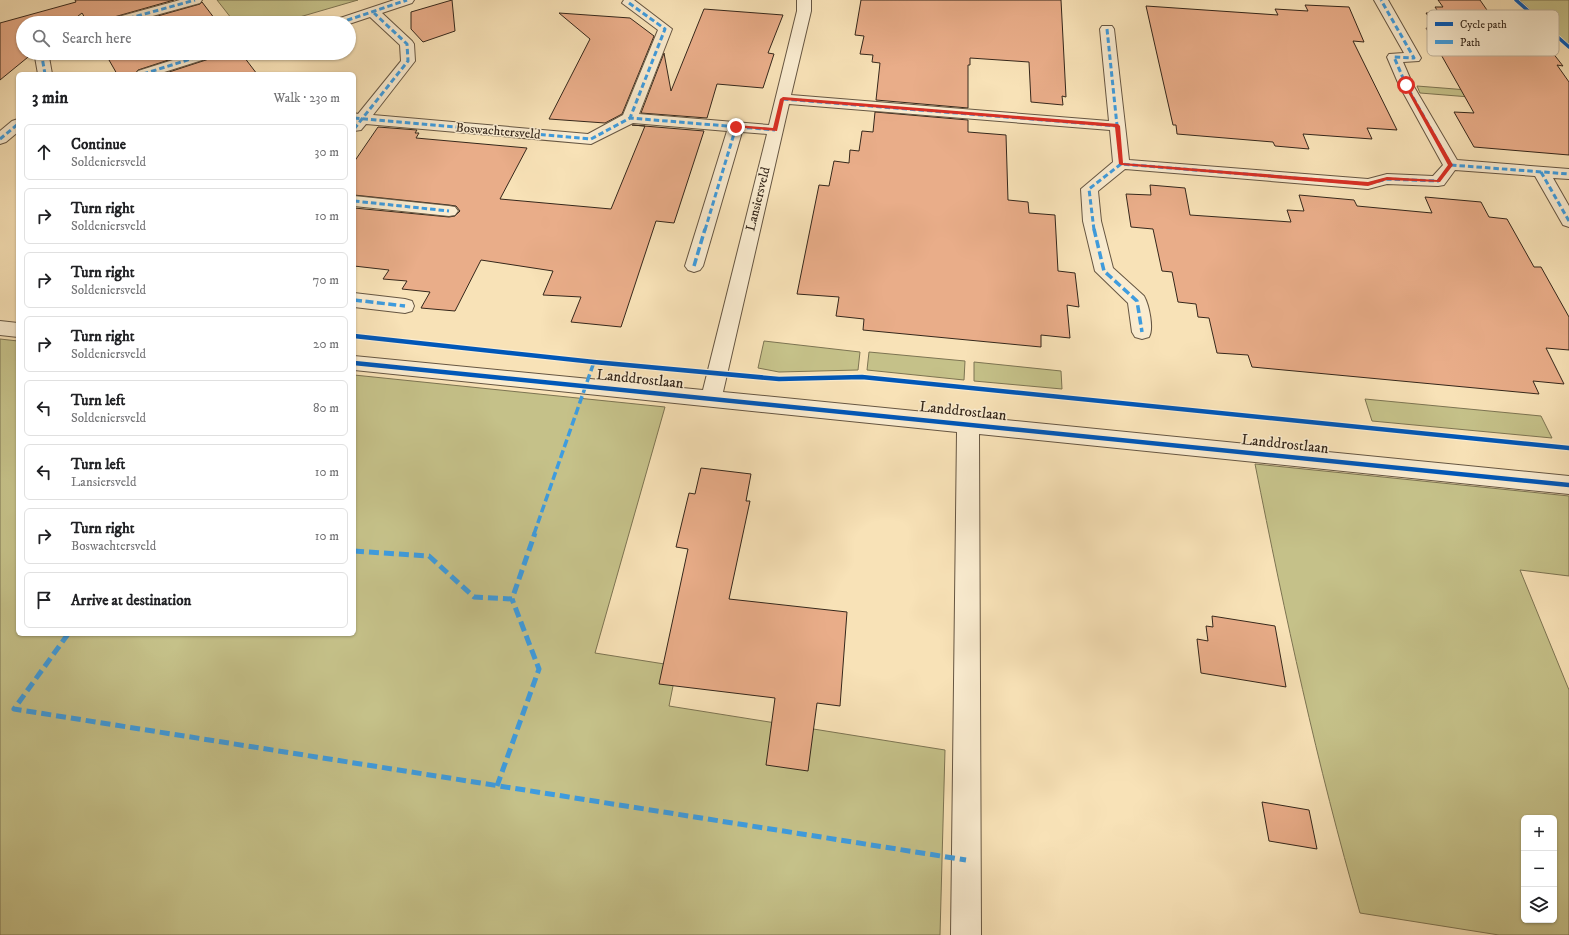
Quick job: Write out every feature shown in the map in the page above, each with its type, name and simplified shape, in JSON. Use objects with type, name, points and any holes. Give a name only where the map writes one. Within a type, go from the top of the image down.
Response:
[{"type":"street","points":[[137,16],[195,0]]},
{"type":"street","points":[[356,18],[374,12],[388,3],[407,0]]},
{"type":"street","name":"Lansiersveld","points":[[711,398],[804,10],[804,0]]},
{"type":"street","points":[[1381,0],[1414,58],[1394,57],[1406,85],[1451,165]]},
{"type":"street","points":[[629,3],[666,29],[630,118],[775,130]]},
{"type":"street","name":"Boswachtersveld","points":[[357,122],[408,61],[407,44],[374,12]]},
{"type":"street","points":[[1107,29],[1121,164]]},
{"type":"street","points":[[43,60],[45,72]]},
{"type":"street","points":[[149,72],[188,60]]},
{"type":"street","points":[[783,99],[1118,126]]},
{"type":"street","name":"Boswachtersveld","points":[[357,122],[591,138],[630,118]]},
{"type":"street","points":[[0,140],[16,126]]},
{"type":"street","points":[[694,266],[736,127]]},
{"type":"street","points":[[1142,332],[1137,301],[1104,271],[1092,221],[1088,189],[1121,164],[1368,184],[1387,179],[1438,181],[1451,165]]},
{"type":"street","points":[[1451,165],[1569,174]]},
{"type":"street","points":[[1541,172],[1569,221]]},
{"type":"street","points":[[356,201],[449,211]]},
{"type":"street","points":[[356,300],[405,306]]},
{"type":"street","points":[[0,328],[16,330]]},
{"type":"street","name":"Landdrostlaan","points":[[356,363],[1569,485]]},
{"type":"street","points":[[966,935],[968,424]]},
{"type":"shaded area","points":[[217,0],[358,0],[303,16],[230,16]]},
{"type":"shaded area","points":[[1520,0],[1569,0],[1569,44],[1559,37],[1559,10],[1531,10]]},
{"type":"shaded area","points":[[1417,86],[1569,98],[1569,105],[1420,93]]},
{"type":"shaded area","points":[[0,339],[16,341],[16,636],[356,636],[356,375],[665,407],[595,653],[677,666],[669,706],[945,750],[940,935],[0,935]]},
{"type":"shaded area","points":[[764,341],[860,352],[858,370],[779,372],[758,368]]},
{"type":"shaded area","points":[[869,352],[965,361],[964,380],[867,370]]},
{"type":"shaded area","points":[[974,362],[1061,371],[1062,389],[974,381]]},
{"type":"shaded area","points":[[1365,399],[1541,416],[1552,438],[1372,421]]},
{"type":"shaded area","points":[[1255,464],[1569,496],[1569,576],[1520,570],[1569,690],[1569,935],[1499,935],[1360,913],[1344,857],[1316,746],[1290,633]]},
{"type":"building","points":[[75,0],[174,0],[118,16],[84,16],[82,13],[78,16],[25,16],[76,2]]},
{"type":"building","points":[[452,0],[455,31],[423,42],[411,29],[411,12]]},
{"type":"building","points":[[861,0],[1061,0],[1066,97],[1062,96],[1063,105],[1031,102],[1029,62],[970,58],[970,65],[968,65],[968,108],[876,100],[880,63],[872,62],[873,55],[860,54],[864,36],[855,35]]},
{"type":"building","points":[[1438,0],[1480,0],[1487,10],[1437,10],[1435,7],[1443,7]]},
{"type":"building","points":[[202,2],[213,16],[158,16],[200,4]]},
{"type":"building","points":[[1305,5],[1349,7],[1364,42],[1353,41],[1397,130],[1367,128],[1372,139],[1303,134],[1309,149],[1275,146],[1273,142],[1177,134],[1176,125],[1173,125],[1146,6],[1278,15],[1275,9],[1308,11]]},
{"type":"building","points":[[704,9],[783,15],[768,53],[774,54],[763,88],[717,84],[707,118],[641,113],[664,53],[671,91]]},
{"type":"building","points":[[559,13],[630,18],[654,36],[622,114],[605,123],[549,119],[590,39]]},
{"type":"building","points":[[16,19],[16,60],[24,60],[0,80],[0,23]]},
{"type":"building","points":[[1442,56],[1555,56],[1563,66],[1557,65],[1569,82],[1569,155],[1474,147],[1454,112],[1474,113]]},
{"type":"building","points":[[109,60],[169,60],[138,70],[136,72],[116,72]]},
{"type":"building","points":[[206,60],[246,60],[255,72],[169,72]]},
{"type":"building","points":[[875,112],[968,120],[968,132],[1006,135],[1008,200],[1028,202],[1029,213],[1055,215],[1058,271],[1075,273],[1079,307],[1067,305],[1070,338],[1041,335],[1041,347],[863,330],[864,319],[836,316],[839,297],[797,294],[819,185],[829,186],[834,161],[849,163],[850,150],[859,151],[862,131],[873,132]]},
{"type":"building","points":[[645,126],[704,131],[674,223],[656,221],[621,327],[571,322],[581,297],[543,295],[553,271],[481,260],[455,311],[421,308],[430,292],[402,289],[407,281],[383,279],[389,270],[356,266],[356,208],[449,217],[455,216],[460,211],[456,206],[356,195],[356,159],[378,127],[417,130],[415,133],[419,133],[416,138],[527,148],[500,199],[611,209]]},
{"type":"building","points":[[1150,185],[1185,188],[1190,215],[1291,222],[1287,210],[1304,211],[1299,195],[1354,200],[1357,206],[1432,213],[1425,197],[1481,202],[1489,217],[1507,219],[1534,267],[1541,267],[1569,317],[1569,350],[1546,348],[1564,384],[1533,381],[1539,394],[1252,367],[1248,355],[1217,353],[1209,318],[1198,317],[1196,304],[1178,302],[1172,272],[1162,271],[1153,229],[1131,227],[1126,194],[1151,195]]},
{"type":"building","points":[[701,468],[751,474],[746,501],[750,501],[729,599],[847,612],[840,706],[817,703],[808,771],[766,765],[775,698],[659,684],[688,549],[676,547],[689,493],[695,494]]},
{"type":"building","points":[[1212,616],[1275,626],[1286,687],[1201,673],[1197,639],[1208,641],[1206,626],[1213,627]]},
{"type":"building","points":[[1262,802],[1309,810],[1317,849],[1269,841]]},
{"type":"marked path","points":[[137,16],[195,0]]},
{"type":"marked path","points":[[356,17],[407,0]]},
{"type":"marked path","points":[[1142,332],[1137,301],[1104,271],[1092,221],[1089,189],[1121,164],[1368,184],[1387,179],[1438,181],[1451,165],[1406,85],[1394,57],[1414,58],[1381,0]]},
{"type":"marked path","points":[[629,3],[665,29],[630,118]]},
{"type":"marked path","points":[[356,126],[408,61],[407,44],[374,13]]},
{"type":"marked path","points":[[1107,29],[1121,164]]},
{"type":"marked path","points":[[43,60],[45,72]]},
{"type":"marked path","points":[[149,72],[188,60]]},
{"type":"marked path","points":[[783,99],[1118,126]]},
{"type":"marked path","points":[[356,118],[591,139],[630,118],[775,130]]},
{"type":"marked path","points":[[0,139],[16,126]]},
{"type":"marked path","points":[[694,266],[736,127]]},
{"type":"marked path","points":[[1451,165],[1569,174]]},
{"type":"marked path","points":[[1541,172],[1569,221]]},
{"type":"marked path","points":[[356,201],[449,211]]},
{"type":"marked path","points":[[356,300],[405,306]]},
{"type":"marked path","points":[[356,551],[429,556],[474,597],[512,599],[594,362]]},
{"type":"marked path","points":[[497,786],[539,669],[512,599]]},
{"type":"marked path","points":[[67,636],[14,709],[966,860]]},
{"type":"cycle path","points":[[1516,0],[1527,10]]},
{"type":"cycle path","points":[[1559,39],[1569,47]]},
{"type":"cycle path","points":[[356,336],[594,362],[779,379],[862,377],[1569,448]]},
{"type":"cycle path","points":[[356,363],[1569,485]]},
{"type":"route","points":[[736,127],[775,130],[783,99],[1118,126],[1121,164],[1368,184],[1387,179],[1438,181],[1451,165],[1406,85]]}]
